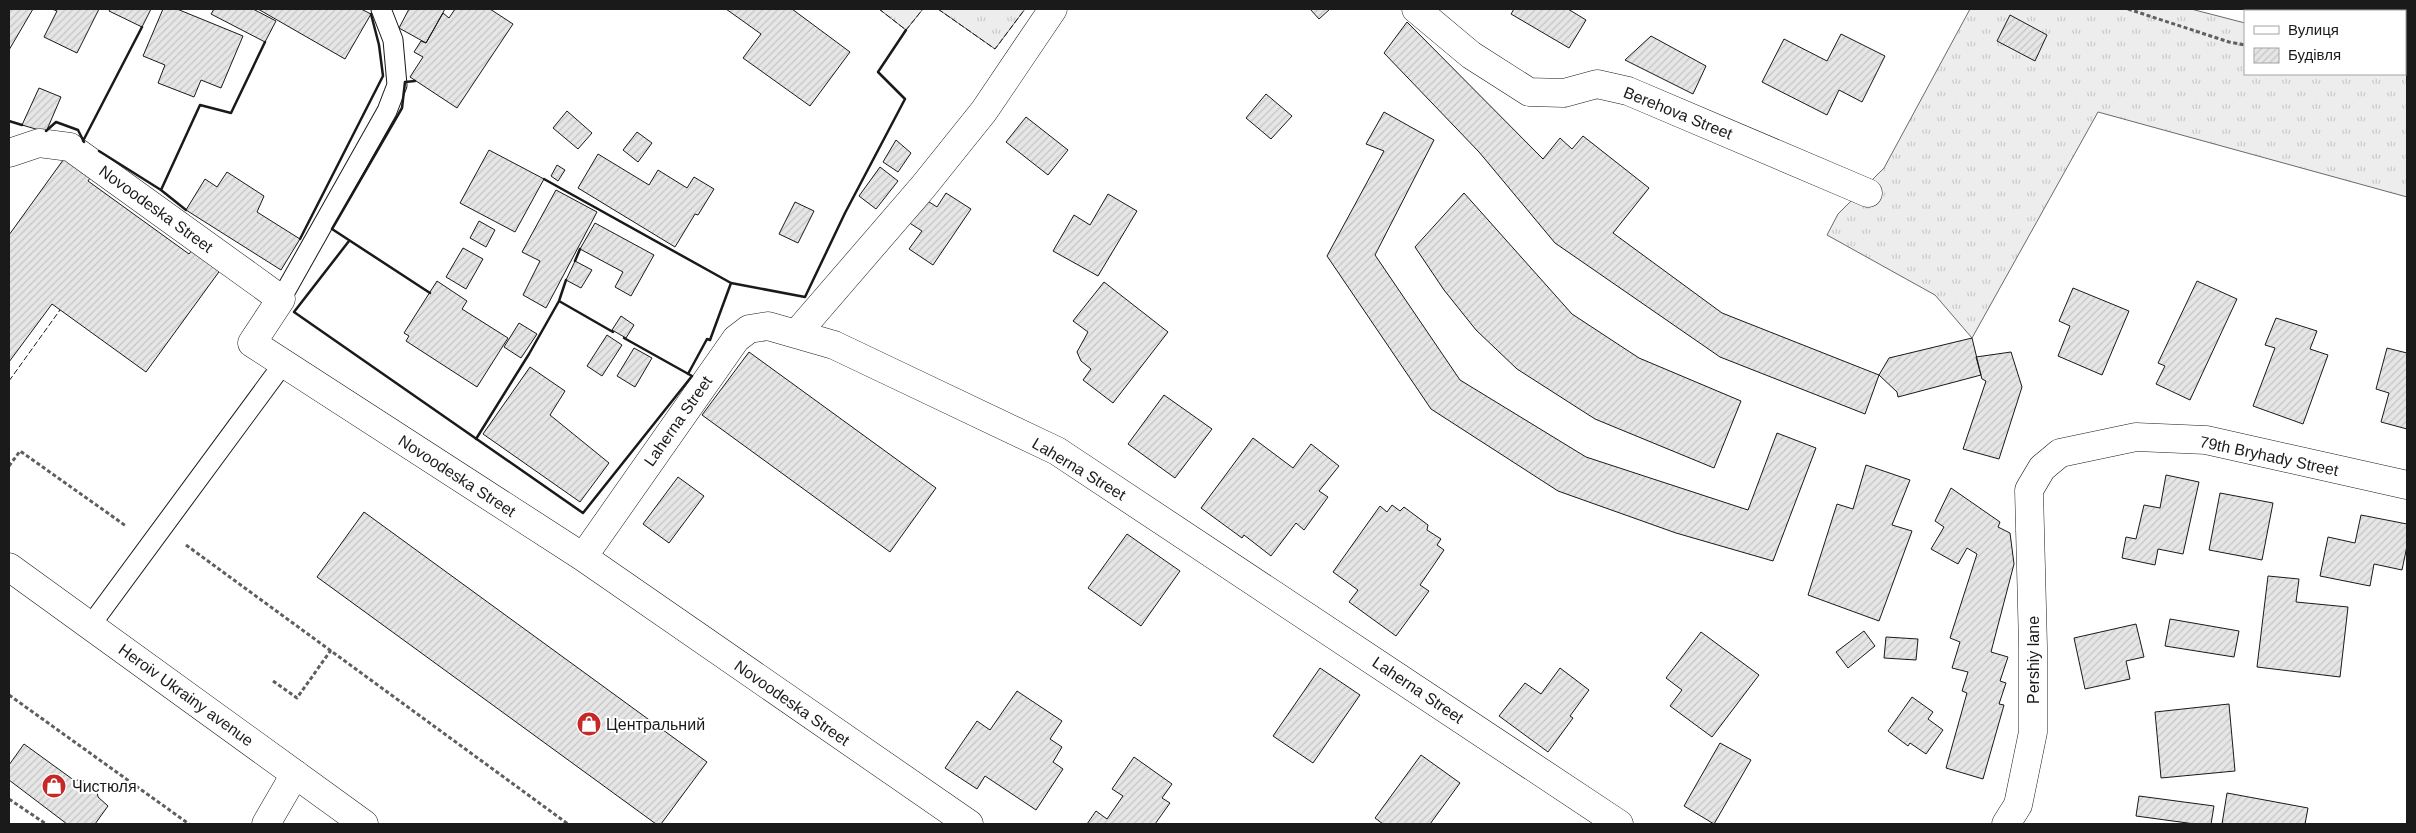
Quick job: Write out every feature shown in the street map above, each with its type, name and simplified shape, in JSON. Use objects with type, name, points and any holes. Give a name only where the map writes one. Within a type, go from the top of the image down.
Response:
[{"type":"main road","points":[[797,333],[923,187],[984,111],[1053,9]]},
{"type":"main road","name":"Berehova Street","points":[[1416,9],[1471,55],[1529,92],[1564,93],[1597,84],[1628,90],[1868,193]]},
{"type":"main road","name":"Novoodeska Street","points":[[9,154],[39,143],[70,147],[281,299],[252,343],[583,557],[969,824]]},
{"type":"main road","name":"Laherna Street","points":[[583,557],[736,339],[749,329],[768,326],[797,333],[834,346],[1057,451],[1619,824]]},
{"type":"main road","name":"79th Bryhady Street","points":[[2029,490],[2042,468],[2060,452],[2136,437],[2206,440],[2407,485]]},
{"type":"main road","name":"Pershiy lane","points":[[2006,824],[2018,805],[2033,732],[2034,646],[2029,490]]},
{"type":"main road","name":"Heroiv Ukrainy avenue","points":[[9,567],[364,824]]},
{"type":"main road","points":[[266,824],[295,774]]},
{"type":"lane","points":[[281,299],[387,111],[397,85],[393,40],[381,9]]},
{"type":"lane","points":[[90,626],[283,364]]},
{"type":"path","points":[[2128,9],[2229,42],[2244,45]]},
{"type":"path","points":[[9,466],[20,451],[151,544],[184,544],[568,824]]},
{"type":"path","points":[[273,681],[297,698],[331,650]]},
{"type":"path","points":[[9,695],[189,824]]},
{"type":"path","points":[[9,798],[46,824]]},
{"type":"green space","points":[[879,9],[923,9],[906,30]]},
{"type":"green space","points":[[938,9],[1025,9],[995,49]]},
{"type":"green space","points":[[1970,9],[2191,9],[2244,23],[2244,75],[2406,75],[2407,56],[2407,197],[2098,112],[1972,338],[1935,295],[1827,235],[1838,214],[1884,168]]},
{"type":"building","points":[[9,9],[33,9],[9,50]]},
{"type":"building","points":[[52,9],[99,9],[77,53],[44,37],[57,11]]},
{"type":"building","points":[[110,9],[151,9],[142,27],[109,11]]},
{"type":"building","points":[[163,9],[177,9],[243,36],[221,88],[201,80],[194,97],[158,83],[165,65],[143,56]]},
{"type":"building","points":[[214,9],[253,9],[276,21],[265,42],[211,14]]},
{"type":"building","points":[[258,9],[361,9],[371,14],[345,59]]},
{"type":"building","points":[[409,9],[445,9],[426,43],[399,28]]},
{"type":"building","points":[[455,9],[490,9],[513,24],[457,108],[410,77],[423,57],[414,52],[421,41],[426,43],[443,13],[449,18]]},
{"type":"building","points":[[726,9],[792,9],[850,52],[810,106],[743,58],[761,34]]},
{"type":"building","points":[[1310,9],[1330,9],[1319,19]]},
{"type":"building","points":[[1514,9],[1568,9],[1586,20],[1569,48],[1511,14]]},
{"type":"building","points":[[2010,15],[2047,35],[2035,61],[1997,41]]},
{"type":"building","points":[[1407,22],[1543,159],[1560,138],[1572,149],[1583,136],[1649,188],[1613,233],[1722,313],[1879,375],[1865,414],[1720,357],[1555,243],[1479,152],[1384,53]]},
{"type":"building","points":[[1841,34],[1885,56],[1862,102],[1839,90],[1827,115],[1762,82],[1784,39],[1827,61]]},
{"type":"building","points":[[1651,36],[1706,66],[1693,94],[1625,60]]},
{"type":"building","points":[[39,88],[61,97],[46,132],[22,125]]},
{"type":"building","points":[[1266,94],[1292,116],[1271,139],[1246,118]]},
{"type":"building","points":[[567,111],[592,133],[578,149],[553,128]]},
{"type":"building","points":[[1384,112],[1434,140],[1375,255],[1460,380],[1586,457],[1748,510],[1777,433],[1816,448],[1773,561],[1676,533],[1558,491],[1431,409],[1327,256],[1384,151],[1366,144]]},
{"type":"building","points":[[1026,117],[1068,150],[1048,175],[1006,142]]},
{"type":"building","points":[[637,132],[652,143],[638,162],[623,150]]},
{"type":"building","points":[[896,140],[911,153],[898,172],[883,162]]},
{"type":"building","points":[[489,150],[544,179],[515,232],[460,203]]},
{"type":"building","points":[[598,154],[649,185],[658,170],[687,188],[694,177],[714,189],[698,215],[695,214],[675,247],[578,188]]},
{"type":"building","points":[[66,156],[92,175],[88,181],[189,254],[193,249],[221,269],[146,372],[52,304],[9,362],[9,235]]},
{"type":"building","points":[[557,165],[565,170],[558,181],[551,176]]},
{"type":"building","points":[[880,167],[898,181],[876,209],[859,196]]},
{"type":"building","points":[[227,172],[264,196],[257,212],[300,239],[281,270],[186,210],[205,179],[217,187]]},
{"type":"building","points":[[556,190],[597,212],[546,308],[523,295],[540,261],[522,252]]},
{"type":"building","points":[[946,193],[971,209],[933,265],[909,249],[922,231],[908,222],[923,198],[937,207]]},
{"type":"building","points":[[1464,193],[1572,314],[1639,358],[1741,401],[1714,468],[1595,419],[1517,369],[1476,330],[1444,290],[1415,247]]},
{"type":"building","points":[[1108,194],[1137,211],[1098,276],[1053,251],[1074,215],[1090,225]]},
{"type":"building","points":[[795,202],[814,211],[798,243],[779,234]]},
{"type":"building","points":[[479,221],[495,230],[486,247],[470,238]]},
{"type":"building","points":[[595,223],[654,255],[631,296],[615,287],[623,272],[580,249]]},
{"type":"building","points":[[463,248],[483,259],[466,289],[446,277]]},
{"type":"building","points":[[575,261],[592,270],[581,288],[566,280]]},
{"type":"building","points":[[437,281],[467,301],[462,309],[508,338],[477,387],[406,341],[409,336],[404,333]]},
{"type":"building","points":[[2197,281],[2237,299],[2190,400],[2156,384],[2165,366],[2158,363]]},
{"type":"building","points":[[1104,282],[1168,332],[1113,403],[1083,380],[1091,369],[1081,361],[1077,352],[1088,332],[1073,321]]},
{"type":"building","points":[[2073,288],[2129,311],[2102,375],[2058,356],[2070,326],[2059,321]]},
{"type":"building","points":[[621,316],[634,325],[626,338],[612,330]]},
{"type":"building","points":[[2276,318],[2317,331],[2310,349],[2328,355],[2303,424],[2253,406],[2275,348],[2265,345]]},
{"type":"building","points":[[519,323],[537,334],[521,358],[504,347]]},
{"type":"building","points":[[607,335],[622,345],[602,376],[587,366]]},
{"type":"building","points":[[1972,338],[1981,375],[1898,397],[1897,392],[1879,375],[1889,358]]},
{"type":"building","points":[[634,348],[652,358],[635,387],[617,376]]},
{"type":"building","points":[[2387,348],[2407,353],[2407,429],[2381,422],[2389,393],[2376,389]]},
{"type":"building","points":[[749,352],[936,488],[890,552],[702,415]]},
{"type":"building","points":[[2011,352],[2022,387],[1999,459],[1963,449],[1986,381],[1982,379],[1976,357]]},
{"type":"building","points":[[530,367],[565,391],[550,415],[609,463],[580,502],[483,434]]},
{"type":"building","points":[[1164,395],[1212,429],[1175,478],[1128,444]]},
{"type":"building","points":[[1253,438],[1293,468],[1311,444],[1339,466],[1319,491],[1328,497],[1304,530],[1296,523],[1271,556],[1244,535],[1242,538],[1201,508]]},
{"type":"building","points":[[1866,465],[1910,480],[1892,525],[1912,531],[1879,621],[1808,595],[1837,504],[1853,509]]},
{"type":"building","points":[[2166,475],[2199,482],[2183,554],[2158,549],[2155,565],[2122,558],[2126,537],[2136,539],[2144,505],[2160,508]]},
{"type":"building","points":[[678,477],[704,496],[669,543],[643,524]]},
{"type":"building","points":[[1951,488],[2000,522],[1998,527],[2010,533],[2014,564],[1991,652],[2008,657],[2000,681],[2006,683],[1999,704],[2004,705],[1983,779],[1946,768],[1967,693],[1962,691],[1968,672],[1952,668],[1960,642],[1950,638],[1977,554],[1967,548],[1958,564],[1931,549],[1944,527],[1935,521]]},
{"type":"building","points":[[2220,493],[2273,503],[2262,560],[2209,550]]},
{"type":"building","points":[[1392,505],[1400,511],[1404,507],[1428,525],[1427,530],[1441,539],[1437,545],[1444,550],[1420,585],[1429,591],[1396,636],[1349,602],[1358,590],[1333,572],[1380,506],[1387,512]]},
{"type":"building","points":[[364,512],[707,762],[661,824],[656,824],[317,577]]},
{"type":"building","points":[[2361,515],[2407,524],[2407,546],[2402,570],[2374,564],[2370,586],[2320,576],[2328,537],[2355,543]]},
{"type":"building","points":[[1127,534],[1180,571],[1141,626],[1088,588]]},
{"type":"building","points":[[2268,576],[2299,579],[2296,602],[2348,607],[2340,677],[2257,667]]},
{"type":"building","points":[[2170,619],[2239,631],[2234,657],[2165,646]]},
{"type":"building","points":[[2136,624],[2144,657],[2126,661],[2130,679],[2085,689],[2074,638]]},
{"type":"building","points":[[1864,631],[1875,646],[1848,668],[1836,652]]},
{"type":"building","points":[[1701,632],[1759,675],[1712,737],[1670,706],[1682,690],[1666,678]]},
{"type":"building","points":[[1886,637],[1918,639],[1916,660],[1884,658]]},
{"type":"building","points":[[1320,668],[1360,695],[1313,763],[1273,736]]},
{"type":"building","points":[[1560,668],[1589,690],[1570,716],[1573,718],[1548,752],[1499,716],[1525,683],[1541,694]]},
{"type":"building","points":[[1017,691],[1062,721],[1050,739],[1062,747],[1053,762],[1063,769],[1036,810],[985,776],[977,789],[945,768],[977,721],[990,730]]},
{"type":"building","points":[[1912,697],[1933,712],[1928,719],[1943,730],[1926,754],[1910,743],[1908,746],[1888,731]]},
{"type":"building","points":[[2229,704],[2235,771],[2161,778],[2155,712]]},
{"type":"building","points":[[1720,743],[1751,760],[1714,824],[1684,806]]},
{"type":"building","name":"Чистюля","points":[[24,744],[75,781],[81,779],[97,791],[98,797],[108,806],[95,824],[67,824],[9,780],[9,765]]},
{"type":"building","points":[[1421,755],[1460,783],[1430,824],[1383,824],[1375,818]]},
{"type":"building","points":[[1134,757],[1172,784],[1162,798],[1170,803],[1155,824],[1087,824],[1096,811],[1107,819],[1123,796],[1112,789]]},
{"type":"building","points":[[2227,793],[2308,808],[2305,824],[2222,824]]},
{"type":"building","points":[[2139,796],[2214,806],[2211,824],[2195,824],[2136,816]]},
{"type":"fence","points":[[879,9],[906,30],[923,9]]},
{"type":"fence","points":[[938,9],[995,49],[1025,9]]},
{"type":"fence","points":[[9,381],[60,310]]},
{"type":"wall","points":[[300,239],[383,76],[379,45],[371,14]]},
{"type":"wall","points":[[83,141],[142,27]]},
{"type":"wall","points":[[731,283],[805,297],[845,213],[905,99],[878,72],[906,30]]},
{"type":"wall","points":[[161,190],[200,105],[231,113],[265,42]]},
{"type":"wall","points":[[415,81],[405,82],[402,108],[332,229],[430,293]]},
{"type":"wall","points":[[9,121],[22,125]]},
{"type":"wall","points":[[46,131],[56,122],[78,130],[84,142]]},
{"type":"wall","points":[[99,151],[161,190],[186,210]]},
{"type":"wall","points":[[544,179],[731,283],[710,340],[707,339],[688,374]]},
{"type":"wall","points":[[349,241],[294,312],[583,513],[692,376],[624,338]]},
{"type":"wall","points":[[575,261],[580,249]]},
{"type":"wall","points":[[559,301],[566,280]]},
{"type":"wall","points":[[476,439],[529,354],[559,301],[613,332]]},
{"type":"place","name":"Центральний","points":[[589,724]]},
{"type":"place","name":"Чистюля","points":[[54,786]]}]
